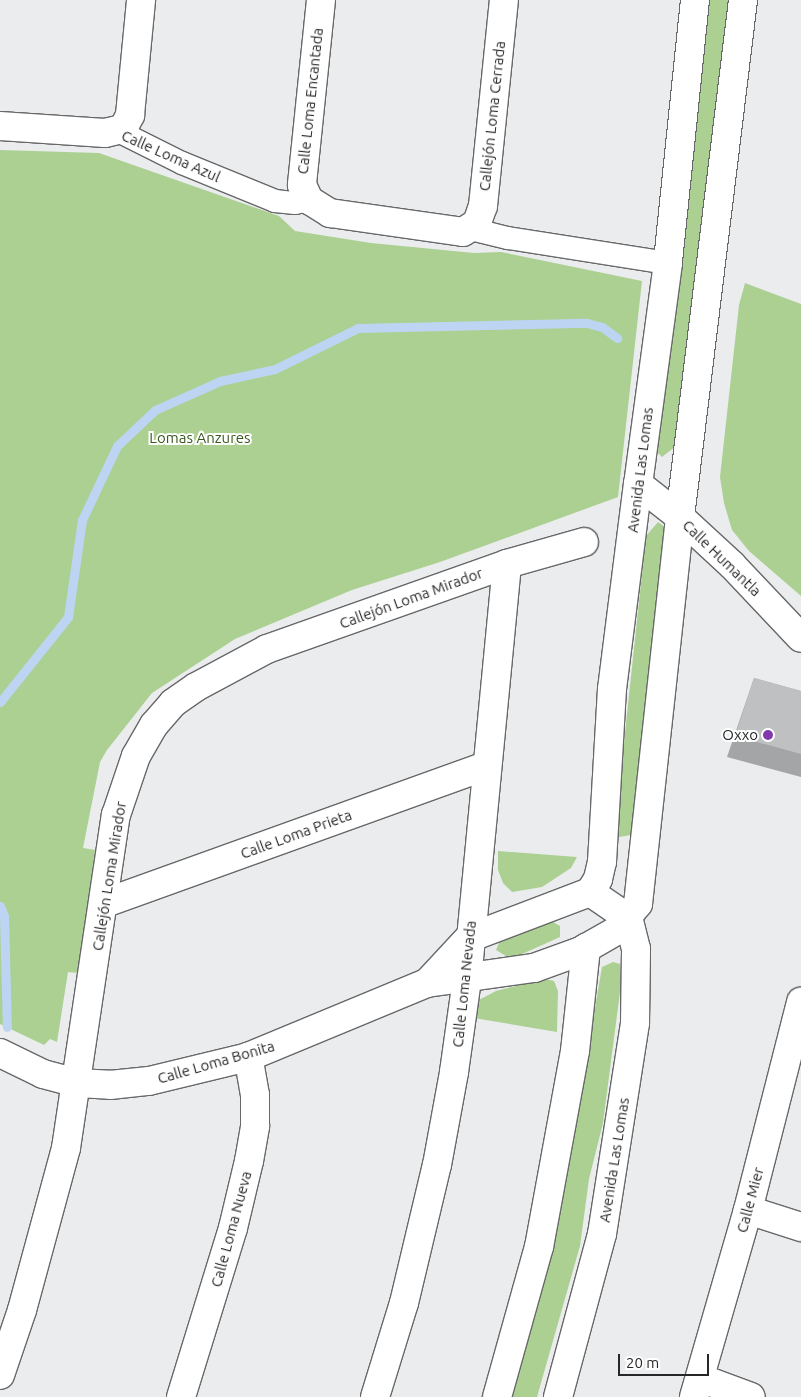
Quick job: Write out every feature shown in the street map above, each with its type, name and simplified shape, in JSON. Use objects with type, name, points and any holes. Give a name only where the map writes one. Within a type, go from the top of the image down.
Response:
[{"type":"street","points":[[118,130],[127,124],[130,115],[141,0]]},
{"type":"street","name":"Calle Loma Encantada","points":[[309,200],[302,179],[321,0]]},
{"type":"street","name":"Callejón Loma Cerrada","points":[[471,229],[477,223],[482,206],[504,0]]},
{"type":"street","name":"Avenida Las Lomas","points":[[590,892],[598,879],[602,862],[612,689],[668,263],[695,0]]},
{"type":"street","points":[[590,892],[628,918],[638,904],[680,517],[743,0]]},
{"type":"street","name":"Calle Loma Azul","points":[[0,126],[105,133],[118,130],[182,163],[275,200],[295,203],[309,200]]},
{"type":"street","points":[[309,200],[330,213],[454,232],[471,229],[668,263]]},
{"type":"street","name":"Calle Humantla","points":[[638,484],[680,517],[732,565],[801,638]]},
{"type":"street","name":"Callejón Loma Mirador","points":[[0,1375],[46,1226],[66,1148],[105,902],[116,816],[136,756],[154,725],[173,703],[214,675],[267,649],[507,564],[584,542]]},
{"type":"street","name":"Calle Loma Nevada","points":[[375,1397],[404,1303],[437,1165],[466,980],[507,564]]},
{"type":"street","name":"Calle Loma Prieta","points":[[105,902],[486,766]]},
{"type":"street","name":"Calle Loma Bonita","points":[[427,983],[469,938],[590,892]]},
{"type":"street","name":"Avenida Las Lomas","points":[[558,1397],[602,1234],[635,1023],[636,949],[628,918]]},
{"type":"street","name":"Calle Loma Bonita","points":[[0,1053],[43,1074],[77,1083],[110,1085],[149,1081],[248,1056],[427,983],[466,980],[534,968],[586,948],[616,931],[628,918]]},
{"type":"street","points":[[497,1397],[539,1247],[575,1052],[586,948]]},
{"type":"street","name":"Calle Mier","points":[[697,1388],[748,1210],[801,1002]]},
{"type":"street","name":"Calle Loma Nueva","points":[[181,1397],[233,1228],[249,1161],[255,1126],[255,1095],[248,1056]]},
{"type":"street","points":[[748,1210],[801,1227]]},
{"type":"street","points":[[697,1388],[751,1397]]},
{"type":"green space","points":[[710,0],[732,0],[676,446],[662,457],[658,453],[659,418]]},
{"type":"green space","name":"Lomas Anzures","points":[[0,150],[99,153],[279,216],[295,231],[371,243],[474,253],[501,252],[642,281],[618,497],[440,562],[352,590],[235,639],[152,693],[107,750],[100,762],[83,848],[95,850],[78,973],[68,972],[57,1042],[50,1039],[44,1045],[0,1024]]},
{"type":"green space","points":[[745,283],[801,304],[801,596],[749,551],[732,530],[724,503],[720,477],[739,305]]},
{"type":"green space","points":[[658,522],[669,530],[635,830],[631,835],[619,837],[615,827],[646,536]]},
{"type":"green space","points":[[498,851],[577,857],[571,868],[542,887],[512,892],[503,883],[498,870]]},
{"type":"green space","points":[[548,919],[560,926],[560,937],[511,959],[496,950],[502,936]]},
{"type":"green space","points":[[613,962],[620,964],[621,984],[603,1123],[589,1179],[580,1246],[537,1397],[511,1397],[555,1239],[602,967]]},
{"type":"green space","points":[[545,979],[554,981],[558,991],[557,1032],[474,1018],[477,1001],[496,991]]},
{"type":"building","points":[[754,678],[801,691],[801,754],[735,736]]},
{"type":"waterway","points":[[0,702],[68,617],[82,520],[117,446],[155,410],[220,381],[275,369],[358,328],[587,323],[602,327],[617,338]]},
{"type":"waterway","points":[[0,906],[4,916],[7,1027]]},
{"type":"place","name":"Oxxo","points":[[768,735]]}]
